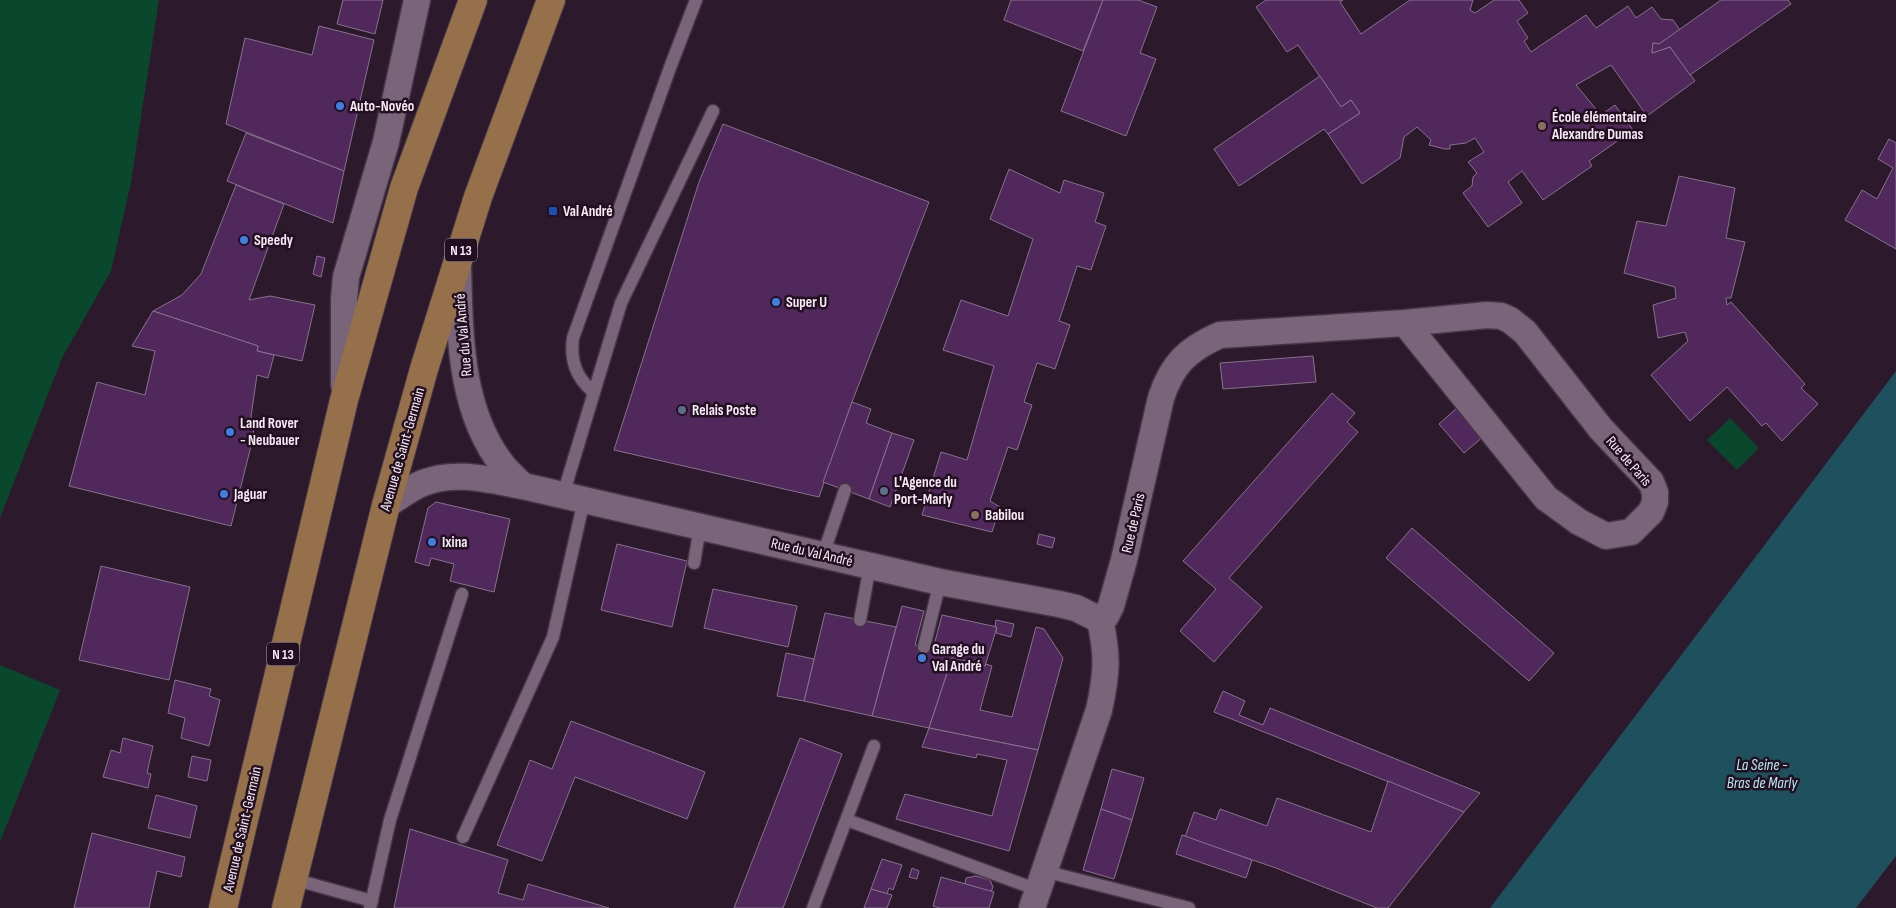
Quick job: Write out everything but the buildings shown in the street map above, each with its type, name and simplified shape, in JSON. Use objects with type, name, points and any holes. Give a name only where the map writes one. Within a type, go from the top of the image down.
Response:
[{"type":"main road","name":"N 13","points":[[344,400],[404,188],[473,0]]},
{"type":"main road","name":"Avenue de Saint-Germain","points":[[286,908],[386,505],[424,369],[481,188],[551,0]]},
{"type":"main road","name":"Avenue de Saint-Germain","points":[[224,908],[344,400]]},
{"type":"street","points":[[344,400],[344,299],[346,277],[386,142],[416,0]]},
{"type":"street","name":"Rue du Val André","points":[[458,258],[463,364],[474,408],[488,442],[504,467],[523,486]]},
{"type":"street","name":"Rue de Paris","points":[[1100,620],[1106,616],[1111,606],[1124,560],[1161,398],[1172,372],[1185,355],[1201,343],[1220,334],[1405,323],[1494,315],[1510,320],[1518,325],[1601,429],[1651,482],[1655,497],[1651,512],[1631,532],[1606,536],[1579,522],[1546,498],[1405,323]]},
{"type":"street","name":"Rue du Val André","points":[[386,505],[421,484],[434,479],[455,476],[523,486],[940,582],[1059,604],[1076,608],[1100,620]]},
{"type":"street","points":[[1038,890],[1099,710],[1106,680],[1106,659],[1100,620]]},
{"type":"lane","points":[[593,392],[583,383],[576,372],[572,361],[573,338],[696,0]]},
{"type":"lane","points":[[463,837],[553,637],[573,498],[593,392],[621,303],[713,111]]},
{"type":"lane","points":[[823,555],[845,490]]},
{"type":"lane","points":[[694,563],[700,527]]},
{"type":"lane","points":[[860,620],[870,566]]},
{"type":"lane","points":[[924,647],[940,582]]},
{"type":"lane","points":[[293,879],[371,904],[390,820],[462,594]]},
{"type":"lane","points":[[813,908],[874,746]]},
{"type":"lane","points":[[847,820],[1038,890],[1189,908]]},
{"type":"green space","points":[[0,0],[159,0],[131,182],[111,271],[62,358],[0,518]]},
{"type":"green space","points":[[1730,418],[1759,448],[1737,470],[1707,440]]},
{"type":"green space","points":[[0,665],[60,690],[0,842]]},
{"type":"water","name":"La Seine - Bras de Marly","points":[[1896,371],[1896,856],[1856,908],[1490,908]]},
{"type":"place","name":"Auto-Novéo","points":[[340,106]]},
{"type":"place","name":"École élémentaire Alexandre Dumas","points":[[1542,126]]},
{"type":"place","name":"Val André","points":[[553,211]]},
{"type":"place","name":"Speedy","points":[[244,240]]},
{"type":"place","name":"Super U","points":[[776,302]]},
{"type":"place","name":"Relais Poste","points":[[682,410]]},
{"type":"place","name":"Land Rover - Neubauer","points":[[230,432]]},
{"type":"place","name":"L'Agence du Port-Marly","points":[[884,491]]},
{"type":"place","name":"Jaguar","points":[[224,494]]},
{"type":"place","name":"Babilou","points":[[975,515]]},
{"type":"place","name":"Ixina","points":[[432,542]]},
{"type":"place","name":"Garage du Val André","points":[[922,658]]}]
